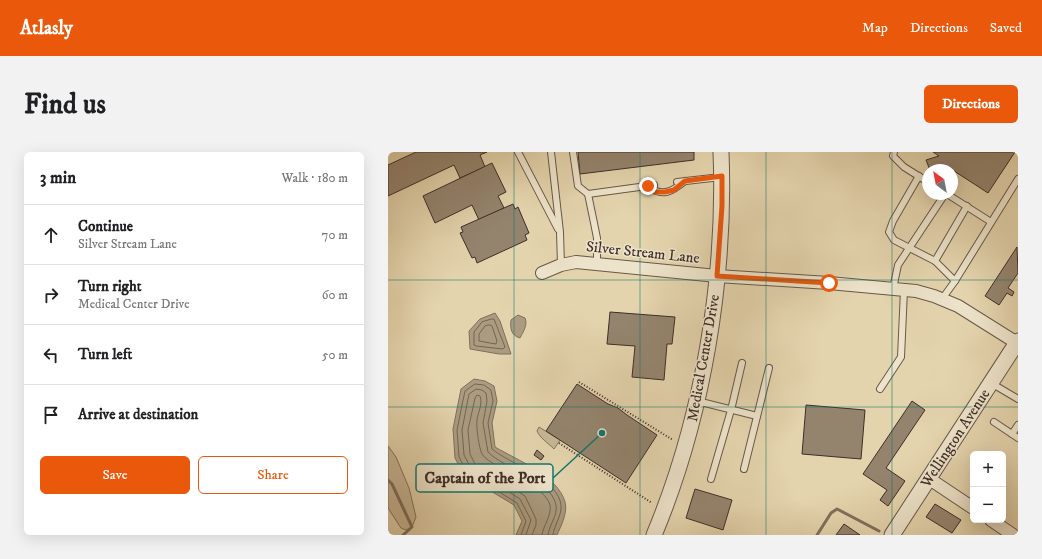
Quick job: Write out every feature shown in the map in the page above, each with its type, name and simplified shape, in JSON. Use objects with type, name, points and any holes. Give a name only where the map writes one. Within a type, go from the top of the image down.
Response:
[{"type":"street","name":"Medical Center Drive","points":[[654,535],[674,481],[689,434],[697,401],[708,340],[717,276],[721,222],[721,152]]},
{"type":"street","name":"Silver Stream Lane","points":[[542,273],[561,265],[576,262],[717,276],[899,289],[921,292],[958,306],[1017,342]]},
{"type":"street","name":"Wellington Avenue","points":[[892,535],[1017,342]]},
{"type":"street","points":[[928,478],[970,506]]},
{"type":"street","points":[[995,523],[1013,535]]},
{"type":"lane","points":[[518,152],[560,232]]},
{"type":"lane","points":[[550,152],[560,232],[561,265]]},
{"type":"lane","points":[[573,152],[578,186],[588,194],[597,238],[597,264]]},
{"type":"lane","points":[[894,152],[893,156],[904,167],[922,178]]},
{"type":"lane","points":[[677,182],[722,176]]},
{"type":"lane","points":[[918,176],[893,221],[889,232],[894,240],[935,261],[955,281]]},
{"type":"lane","points":[[942,299],[955,281],[1018,179]]},
{"type":"lane","points":[[588,194],[651,186],[655,192],[665,192],[674,190],[685,181]]},
{"type":"lane","points":[[880,389],[901,357],[898,265],[942,200]]},
{"type":"lane","points":[[956,200],[991,222]]},
{"type":"lane","points":[[935,261],[966,206]]},
{"type":"lane","points":[[711,479],[731,410],[742,363]]},
{"type":"lane","points":[[744,470],[769,368]]},
{"type":"lane","points":[[991,383],[1018,400]]},
{"type":"lane","points":[[697,401],[757,416]]},
{"type":"lane","points":[[994,422],[1018,438]]},
{"type":"lane","points":[[1012,434],[1018,425]]},
{"type":"path","points":[[579,382],[673,440]]},
{"type":"path","points":[[559,443],[652,502]]},
{"type":"shaded area","points":[[539,427],[560,440],[554,449],[538,434],[537,431]]},
{"type":"shaded area","points":[[388,446],[396,457],[409,488],[416,517],[412,527],[406,530],[401,528],[388,508]]},
{"type":"water","points":[[495,313],[500,321],[511,354],[499,354],[470,349],[469,331],[480,319]]},
{"type":"water","points":[[518,315],[525,318],[526,321],[525,328],[520,338],[513,333],[511,326],[511,320]]},
{"type":"water","points":[[474,379],[485,381],[494,386],[497,401],[492,423],[495,447],[536,470],[554,484],[561,493],[565,502],[566,510],[557,535],[516,535],[522,521],[514,505],[464,475],[455,458],[453,429],[461,389]]},
{"type":"building","points":[[416,152],[487,152],[480,155],[485,167],[460,178],[454,165],[388,196],[388,165]]},
{"type":"building","points":[[578,152],[694,152],[694,160],[580,174]]},
{"type":"building","points":[[933,152],[1015,152],[988,193],[958,174],[958,164],[928,164],[926,160],[939,156]]},
{"type":"building","points":[[492,163],[506,192],[498,196],[504,208],[479,220],[472,205],[435,223],[423,196]]},
{"type":"building","points":[[513,204],[515,209],[518,207],[529,233],[525,235],[527,240],[477,263],[475,257],[472,258],[460,233],[463,232],[461,227]]},
{"type":"building","points":[[1017,247],[1018,273],[1008,288],[1014,292],[1012,296],[1007,293],[999,305],[985,296]]},
{"type":"building","points":[[610,312],[675,317],[672,344],[667,344],[664,380],[632,377],[635,346],[607,344]]},
{"type":"building","points":[[577,384],[608,404],[618,408],[657,435],[626,483],[546,431]]},
{"type":"building","points":[[912,401],[925,410],[886,468],[905,481],[888,506],[880,500],[887,490],[863,474]]},
{"type":"building","points":[[806,405],[865,410],[861,459],[802,454]]},
{"type":"building","points":[[537,450],[544,456],[541,460],[534,455]]},
{"type":"building","points":[[695,489],[732,500],[723,530],[686,518]]},
{"type":"building","points":[[935,504],[961,520],[952,533],[926,517]]},
{"type":"building","points":[[844,524],[860,535],[836,535]]},
{"type":"waterway","points":[[388,480],[392,484],[412,527],[403,535]]},
{"type":"waterway","points":[[817,535],[831,513],[837,509],[879,531]]},
{"type":"place","name":"Captain of the Port","points":[[602,433]]},
{"type":"route","points":[[648,186],[655,192],[665,192],[674,190],[685,181],[722,176],[720,246],[717,276],[829,283]]}]
